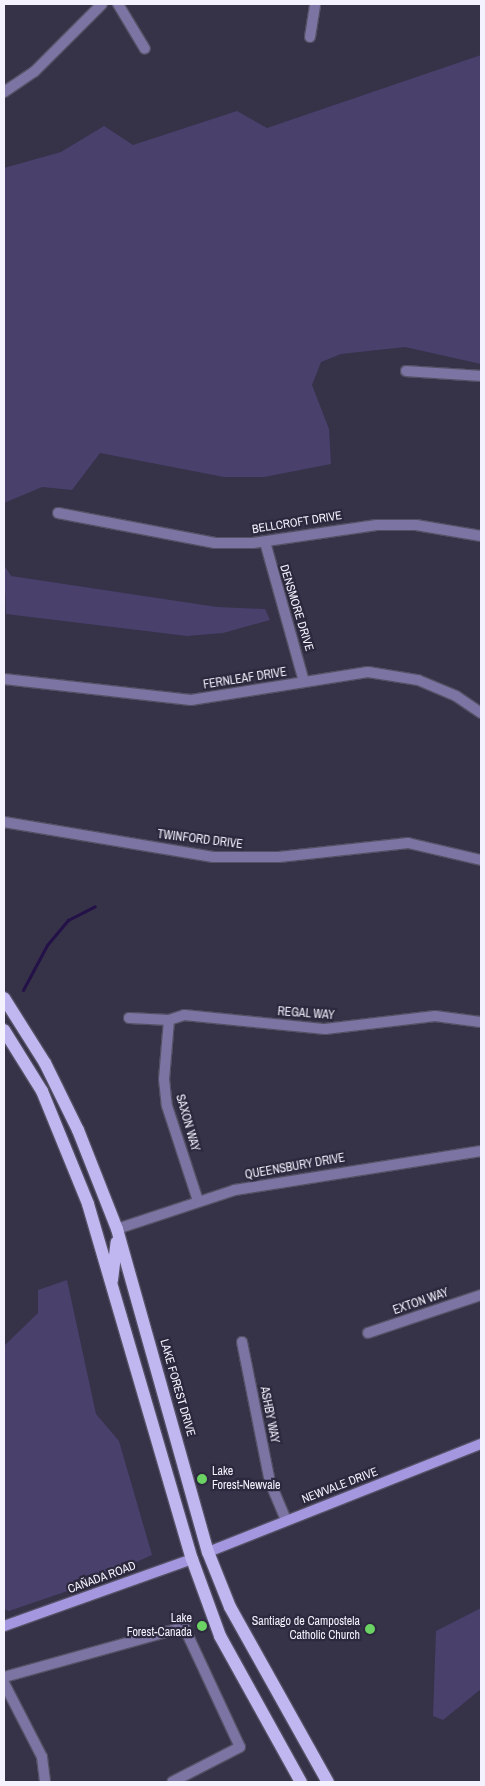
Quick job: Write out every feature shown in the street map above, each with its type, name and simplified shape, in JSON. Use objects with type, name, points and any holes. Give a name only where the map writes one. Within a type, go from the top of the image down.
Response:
[{"type":"main road","name":"LAKE FOREST DRIVE","points":[[4,998],[32,1043],[78,1130],[117,1229],[208,1552],[248,1645],[328,1782]]},
{"type":"main road","points":[[4,1030],[42,1091],[88,1204],[112,1280],[192,1559],[244,1686],[301,1782]]},
{"type":"main road","points":[[88,1204],[117,1229],[116,1268],[112,1280]]},
{"type":"street","points":[[4,92],[34,72],[102,4]]},
{"type":"street","points":[[118,4],[145,49]]},
{"type":"street","points":[[310,37],[315,4]]},
{"type":"street","points":[[406,371],[481,376]]},
{"type":"street","name":"BELLCROFT DRIVE","points":[[58,513],[215,543],[265,542],[377,525],[416,525],[481,536]]},
{"type":"street","name":"DENSMORE DRIVE","points":[[265,542],[304,682]]},
{"type":"street","name":"FERNLEAF DRIVE","points":[[4,679],[191,700],[304,682],[340,674],[394,675],[437,688],[481,713]]},
{"type":"street","name":"TWINFORD DRIVE","points":[[4,822],[213,856],[279,857],[408,843],[481,860]]},
{"type":"street","points":[[4,1009],[32,1043]]},
{"type":"street","name":"REGAL WAY","points":[[129,1018],[169,1020],[184,1015],[325,1029],[434,1016],[481,1022]]},
{"type":"street","name":"SAXON WAY","points":[[169,1020],[164,1079],[167,1106],[198,1201]]},
{"type":"street","name":"QUEENSBURY DRIVE","points":[[117,1229],[198,1201],[266,1184],[481,1151]]},
{"type":"street","name":"EXTON WAY","points":[[368,1333],[481,1294]]},
{"type":"street","name":"ASHBY WAY","points":[[242,1342],[270,1482],[286,1520]]},
{"type":"street","name":"NEWVALE DRIVE","points":[[208,1552],[481,1444]]},
{"type":"street","name":"CAÑADA ROAD","points":[[4,1626],[208,1552]]},
{"type":"street","points":[[4,1677],[184,1627],[240,1746],[172,1782]]},
{"type":"street","points":[[4,1683],[42,1757],[46,1782]]},
{"type":"shaded area","points":[[481,55],[481,364],[405,347],[341,354],[321,362],[312,385],[329,429],[331,464],[264,477],[224,477],[100,453],[72,490],[42,487],[4,503],[4,168],[61,152],[104,126],[133,145],[237,111],[267,128]]},
{"type":"shaded area","points":[[4,565],[11,576],[217,607],[265,609],[270,620],[223,633],[187,636],[6,614]]},
{"type":"shaded area","points":[[67,1280],[96,1414],[119,1441],[152,1555],[88,1584],[9,1611],[4,1609],[4,1346],[38,1313],[38,1290]]},
{"type":"shaded area","points":[[481,1608],[481,1689],[443,1720],[433,1716],[436,1631]]},
{"type":"waterway","points":[[23,990],[47,945],[68,920],[95,906]]},
{"type":"place","name":"Lake Forest-Newvale","points":[[202,1479]]},
{"type":"place","name":"Lake Forest-Canada","points":[[202,1626]]},
{"type":"place","name":"Santiago de Campostela Catholic Church","points":[[370,1629]]}]
